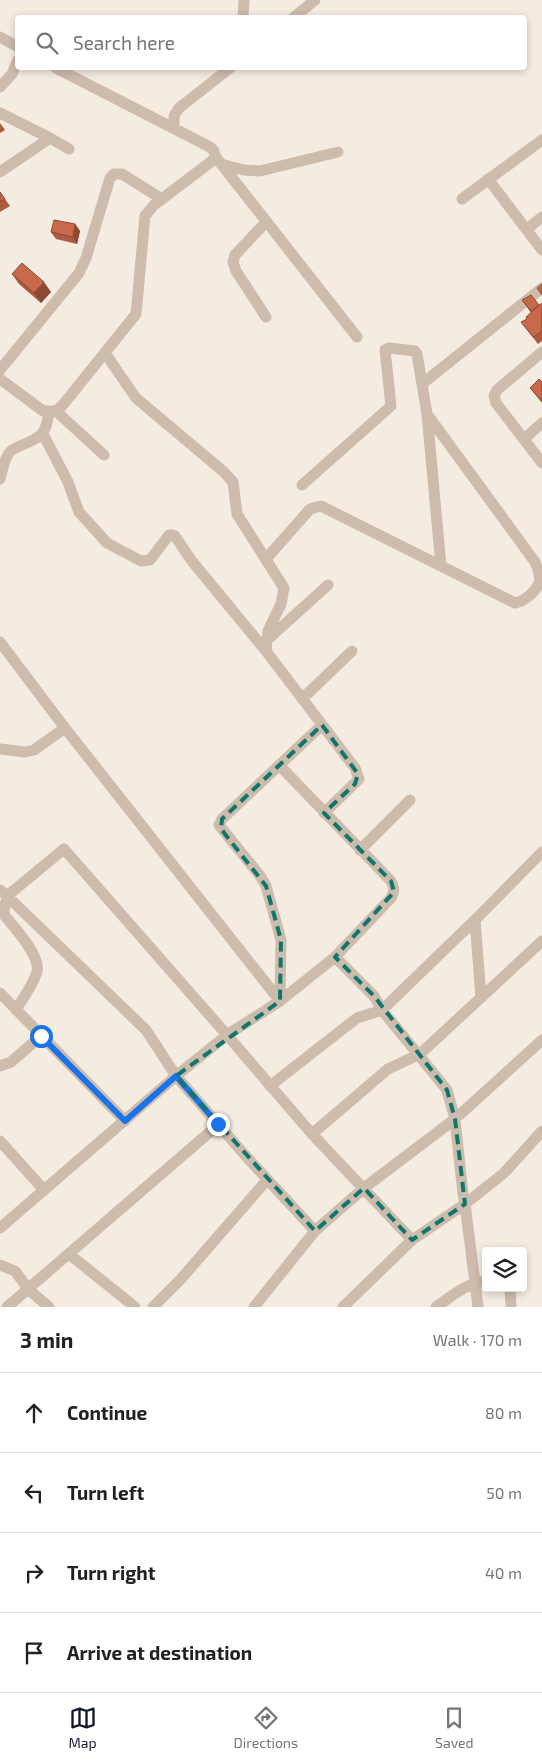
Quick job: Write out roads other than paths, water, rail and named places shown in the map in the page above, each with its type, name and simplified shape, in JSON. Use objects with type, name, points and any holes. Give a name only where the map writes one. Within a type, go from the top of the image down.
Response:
[{"type":"street","points":[[243,15],[244,0]]},
{"type":"street","points":[[297,15],[315,0]]},
{"type":"street","points":[[0,37],[15,45]]},
{"type":"street","points":[[0,86],[12,74],[15,67]]},
{"type":"street","points":[[60,70],[210,147],[266,222],[357,336]]},
{"type":"street","points":[[174,128],[174,116],[179,108],[227,70]]},
{"type":"street","points":[[0,112],[69,149]]},
{"type":"street","points":[[0,172],[50,138]]},
{"type":"street","points":[[462,199],[542,140]]},
{"type":"street","points":[[0,479],[10,452],[17,447],[38,439],[43,434],[52,412],[62,406],[136,314],[145,216],[154,205],[212,161],[218,160],[244,170],[260,171],[338,152]]},
{"type":"street","points":[[0,370],[79,273],[86,258],[110,178],[114,174],[122,174],[162,199]]},
{"type":"street","points":[[488,179],[542,250]]},
{"type":"street","points":[[527,229],[542,217]]},
{"type":"street","points":[[266,222],[235,255],[233,262],[236,271],[266,317]]},
{"type":"street","points":[[422,384],[542,288]]},
{"type":"street","points":[[302,484],[391,406],[385,350],[416,352],[427,414],[441,566]]},
{"type":"street","points":[[542,352],[497,390],[494,396],[496,403],[542,463]]},
{"type":"street","points":[[105,353],[136,398],[230,477],[234,488],[237,514],[284,588],[283,600],[268,631],[266,646]]},
{"type":"street","points":[[0,379],[43,411],[52,412],[104,455]]},
{"type":"street","points":[[266,559],[310,509],[321,506],[515,603],[524,601],[540,587],[541,580],[537,564],[538,556],[427,414]]},
{"type":"street","points":[[524,439],[542,423]]},
{"type":"street","points":[[43,434],[68,482],[78,512],[107,543],[141,561],[146,561],[150,560],[169,535],[175,536],[191,560],[266,646],[302,699],[355,768],[359,779],[324,813]]},
{"type":"street","points":[[266,646],[328,585]]},
{"type":"street","points":[[0,642],[65,728],[280,1001]]},
{"type":"street","points":[[302,699],[352,651]]},
{"type":"street","points":[[280,1001],[281,940],[266,886],[261,877],[219,825],[222,819],[322,725]]},
{"type":"street","points":[[0,749],[25,752],[34,750],[65,728]]},
{"type":"street","points":[[3,1221],[44,1190],[176,1076],[227,1035],[280,1001],[335,957],[394,892],[391,881],[279,766]]},
{"type":"street","points":[[360,850],[410,800]]},
{"type":"street","points":[[3,893],[64,850],[312,1134],[412,1240]]},
{"type":"street","points":[[270,1086],[357,1018],[382,1010],[542,853]]},
{"type":"street","points":[[3,893],[5,916],[38,963],[35,977],[16,1010]]},
{"type":"street","points":[[3,893],[146,1030],[176,1076],[267,1180],[315,1231]]},
{"type":"street","points":[[475,920],[481,998]]},
{"type":"street","points":[[312,1134],[388,1069],[420,1054],[542,941]]},
{"type":"street","points":[[335,957],[374,996],[382,1010],[420,1054],[447,1090],[456,1119],[465,1204],[480,1281],[478,1307]]},
{"type":"street","points":[[0,993],[125,1121]]},
{"type":"street","points":[[0,1066],[11,1062],[41,1036]]},
{"type":"street","points":[[254,1307],[315,1231],[364,1188],[456,1119],[542,1040]]},
{"type":"street","points":[[7,1307],[29,1290],[218,1124]]},
{"type":"street","points":[[344,1307],[412,1240],[465,1204],[504,1173],[542,1130]]},
{"type":"street","points":[[0,1141],[44,1190]]},
{"type":"street","points":[[153,1307],[180,1280],[267,1180]]},
{"type":"street","points":[[70,1254],[135,1307]]},
{"type":"street","points":[[0,1265],[15,1271],[29,1290],[49,1307]]},
{"type":"street","points":[[436,1307],[463,1288],[480,1281]]},
{"type":"street","points":[[510,1292],[511,1307]]}]
